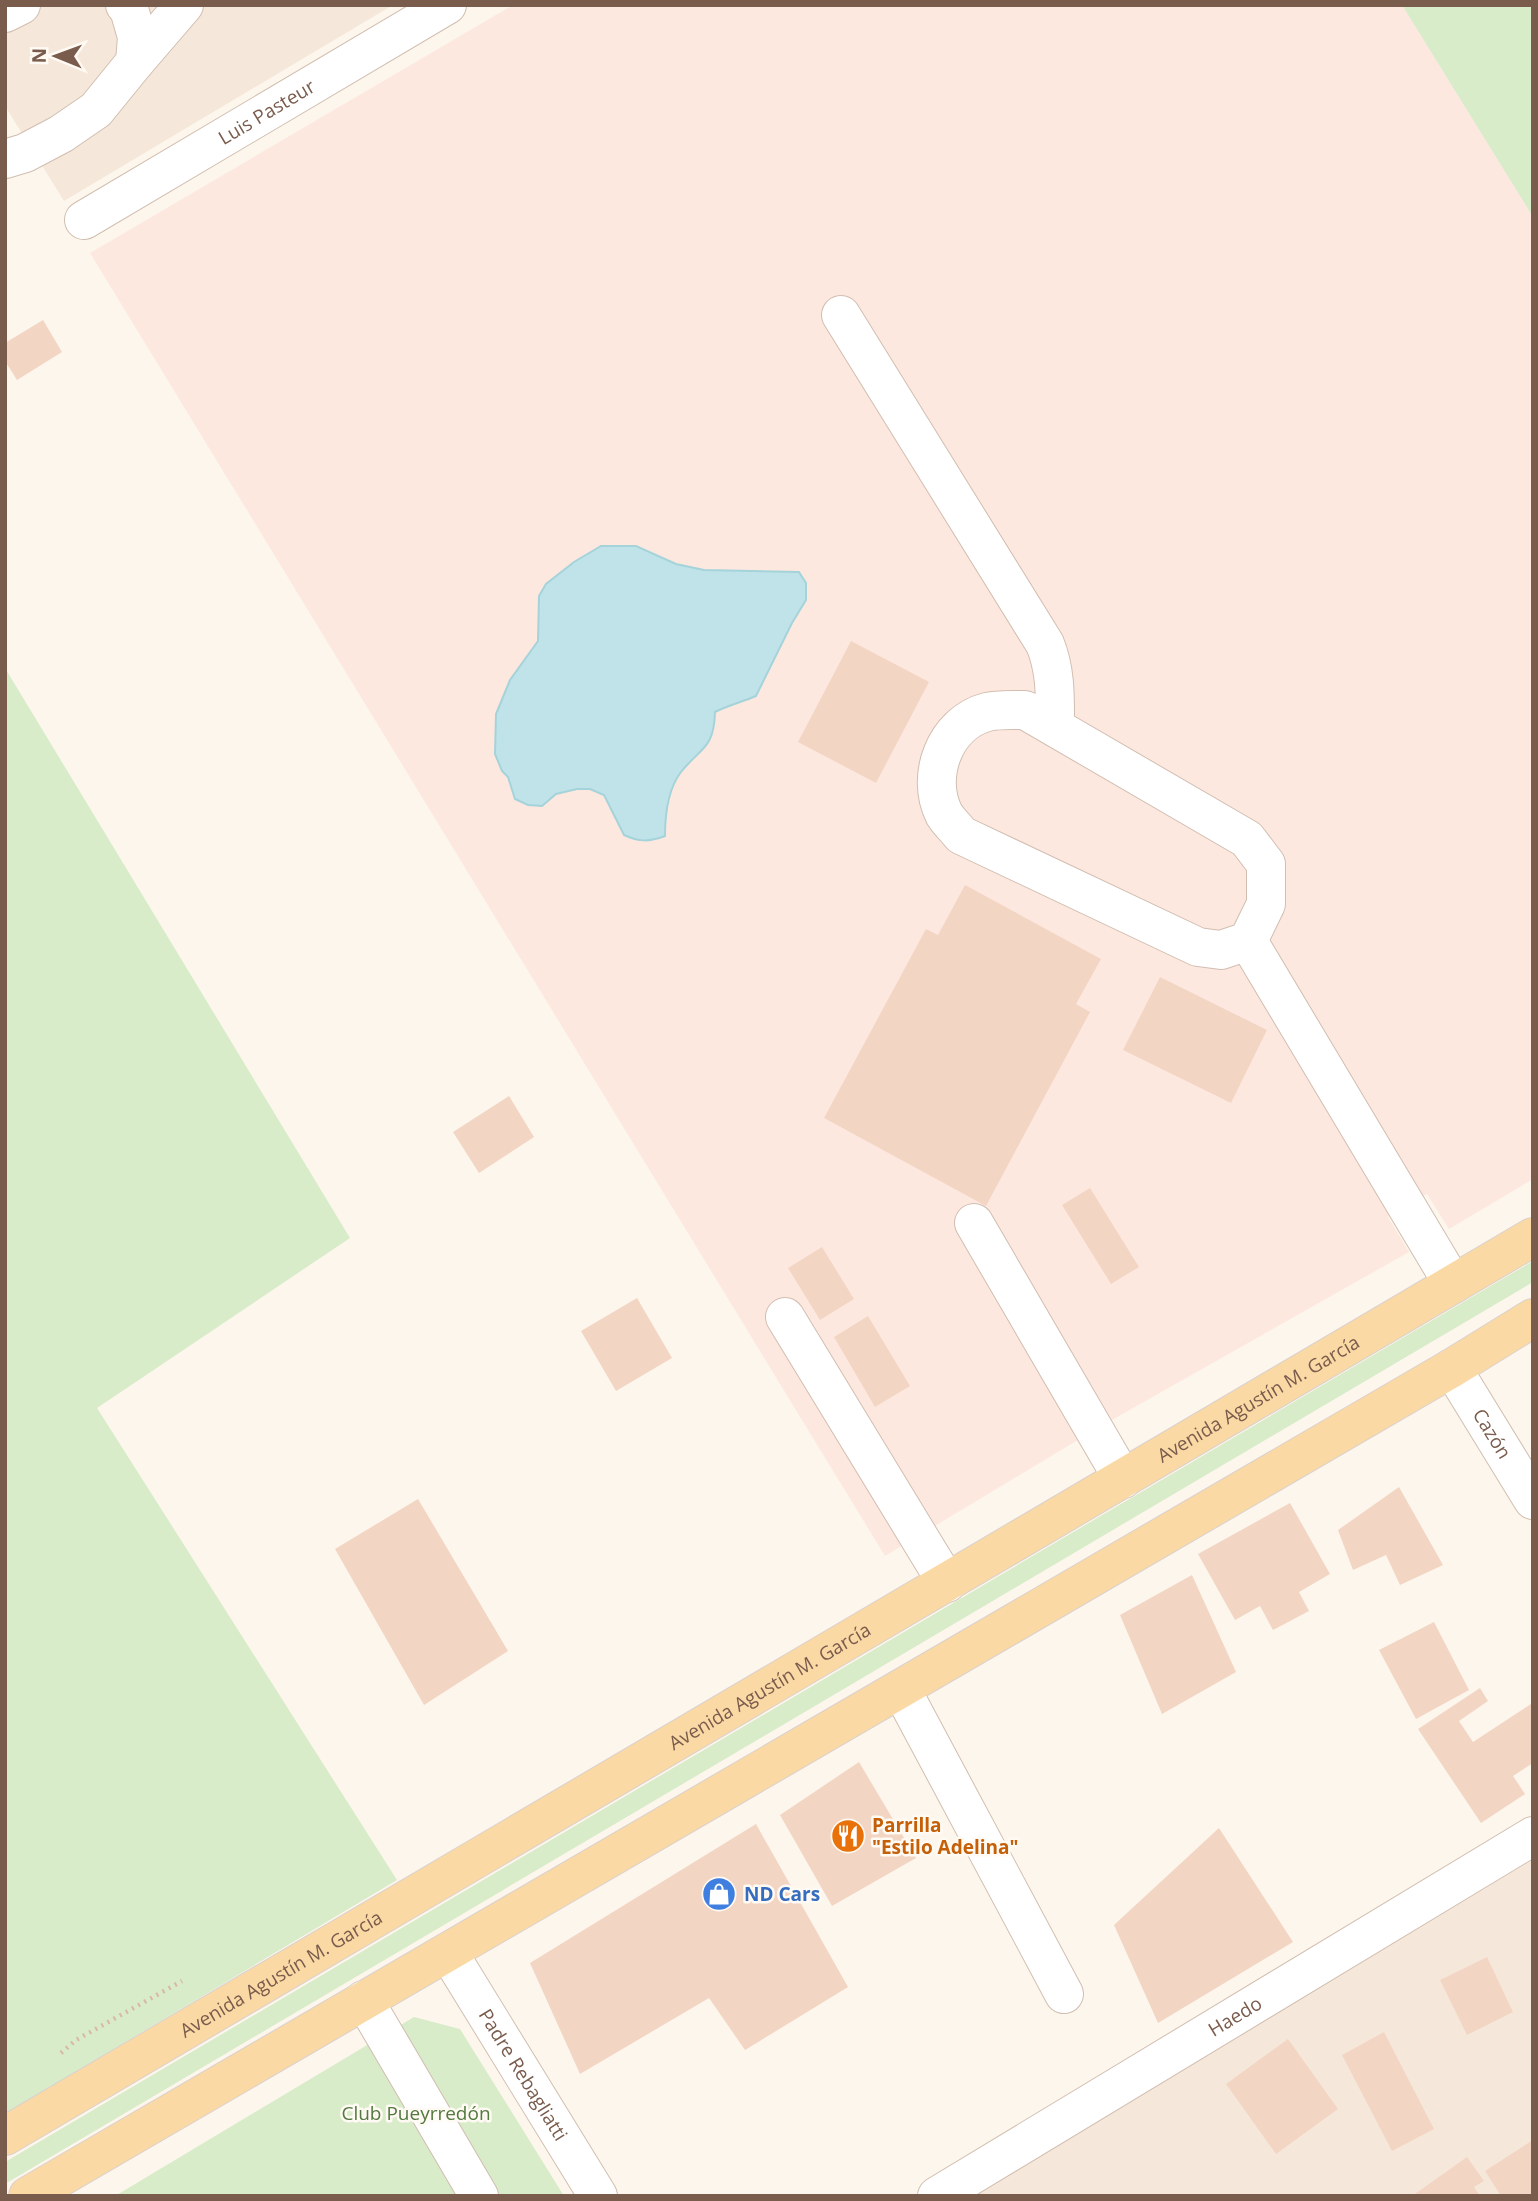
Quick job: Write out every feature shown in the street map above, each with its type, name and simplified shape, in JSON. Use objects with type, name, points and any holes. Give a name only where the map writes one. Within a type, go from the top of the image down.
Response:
[{"type":"main road","name":"Avenida Agustín M. García","points":[[5,2136],[1533,1237]]},
{"type":"main road","points":[[28,2196],[1452,1368],[1533,1318]]},
{"type":"street","points":[[5,13],[20,5]]},
{"type":"street","points":[[125,5],[129,9],[137,37],[135,62]]},
{"type":"street","points":[[5,159],[25,153],[96,110],[184,5]]},
{"type":"street","name":"Luis Pasteur","points":[[84,220],[447,5]]},
{"type":"street","points":[[841,315],[1045,644],[1052,661],[1055,727]]},
{"type":"street","points":[[1025,710],[1247,839],[1266,864],[1266,904],[1248,942],[1221,950],[1198,947],[961,835],[944,814],[937,791],[940,758],[956,728],[986,712],[1025,710]]},
{"type":"street","points":[[1248,942],[1453,1284]]},
{"type":"street","points":[[974,1223],[1124,1479]]},
{"type":"street","points":[[785,1317],[947,1583]]},
{"type":"street","name":"Cazón","points":[[1452,1368],[1533,1500]]},
{"type":"street","points":[[901,1689],[1064,1994]]},
{"type":"street","name":"Haedo","points":[[937,2196],[1533,1836]]},
{"type":"street","name":"Padre Rebagliatti","points":[[448,1952],[598,2196]]},
{"type":"street","points":[[364,2000],[479,2196]]},
{"type":"shaded area","points":[[5,5],[393,5],[64,201],[5,106]]},
{"type":"shaded area","points":[[513,5],[1402,5],[1533,217],[1533,1179],[1449,1229],[1427,1194],[1405,1206],[1388,1217],[1409,1252],[1096,1429],[885,1556],[90,253]]},
{"type":"shaded area","points":[[1533,1836],[1533,2196],[937,2196]]},
{"type":"green space","points":[[1402,5],[1533,5],[1533,217]]},
{"type":"green space","points":[[5,668],[350,1238],[97,1408],[397,1880],[5,2114]]},
{"type":"green space","points":[[1533,1261],[1533,1282],[5,2184],[5,2162]]},
{"type":"green space","name":"Club Pueyrredón","points":[[414,2017],[460,2029],[564,2196],[115,2196]]},
{"type":"water","points":[[601,546],[636,546],[676,564],[704,570],[799,572],[806,583],[806,600],[756,696],[715,712],[709,741],[681,772],[673,786],[665,836],[654,839],[639,840],[624,835],[604,795],[590,789],[556,794],[542,806],[528,805],[515,799],[508,777],[502,771],[495,754],[496,714],[510,680],[538,641],[539,596],[546,584],[574,562]]},
{"type":"building","points":[[43,320],[62,352],[17,380],[5,361],[5,343]]},
{"type":"building","points":[[851,641],[929,682],[876,783],[798,742]]},
{"type":"building","points":[[965,885],[1101,959],[1076,1004],[1090,1012],[986,1206],[824,1118],[926,929],[938,935]]},
{"type":"building","points":[[1160,977],[1267,1030],[1231,1103],[1123,1050]]},
{"type":"building","points":[[509,1096],[534,1137],[479,1173],[453,1132]]},
{"type":"building","points":[[1090,1188],[1139,1267],[1111,1284],[1062,1205]]},
{"type":"building","points":[[822,1247],[854,1299],[820,1320],[788,1268]]},
{"type":"building","points":[[637,1298],[672,1358],[616,1391],[581,1331]]},
{"type":"building","points":[[868,1316],[910,1386],[875,1407],[834,1337]]},
{"type":"building","points":[[1399,1487],[1443,1565],[1400,1585],[1386,1555],[1353,1570],[1338,1530]]},
{"type":"building","points":[[418,1499],[508,1651],[424,1705],[335,1549]]},
{"type":"building","points":[[1290,1503],[1330,1574],[1299,1592],[1309,1611],[1273,1630],[1260,1606],[1235,1620],[1198,1554]]},
{"type":"building","points":[[1192,1575],[1236,1672],[1162,1714],[1120,1615]]},
{"type":"building","points":[[1434,1622],[1469,1690],[1416,1719],[1379,1650]]},
{"type":"building","points":[[1480,1688],[1488,1701],[1459,1721],[1473,1742],[1531,1704],[1533,1707],[1533,1763],[1513,1776],[1525,1794],[1481,1823],[1418,1729]]},
{"type":"building","name":"Parrilla \"Estilo Adelina\"","points":[[859,1762],[916,1858],[832,1906],[780,1815]]},
{"type":"building","name":"ND Cars","points":[[756,1824],[848,1987],[745,2050],[709,1998],[580,2074],[530,1963]]},
{"type":"building","points":[[1219,1828],[1293,1942],[1158,2023],[1114,1925]]},
{"type":"building","points":[[1487,1957],[1513,2012],[1467,2035],[1440,1980]]},
{"type":"building","points":[[1384,2032],[1434,2129],[1392,2151],[1342,2055]]},
{"type":"building","points":[[1288,2039],[1338,2109],[1276,2154],[1226,2084]]},
{"type":"building","points":[[1533,2140],[1533,2196],[1501,2196],[1485,2171]]},
{"type":"building","points":[[1467,2157],[1484,2181],[1474,2187],[1480,2196],[1412,2196]]},
{"type":"place","name":"Parrilla \"Estilo Adelina\"","points":[[848,1836]]},
{"type":"place","name":"ND Cars","points":[[719,1894]]}]
